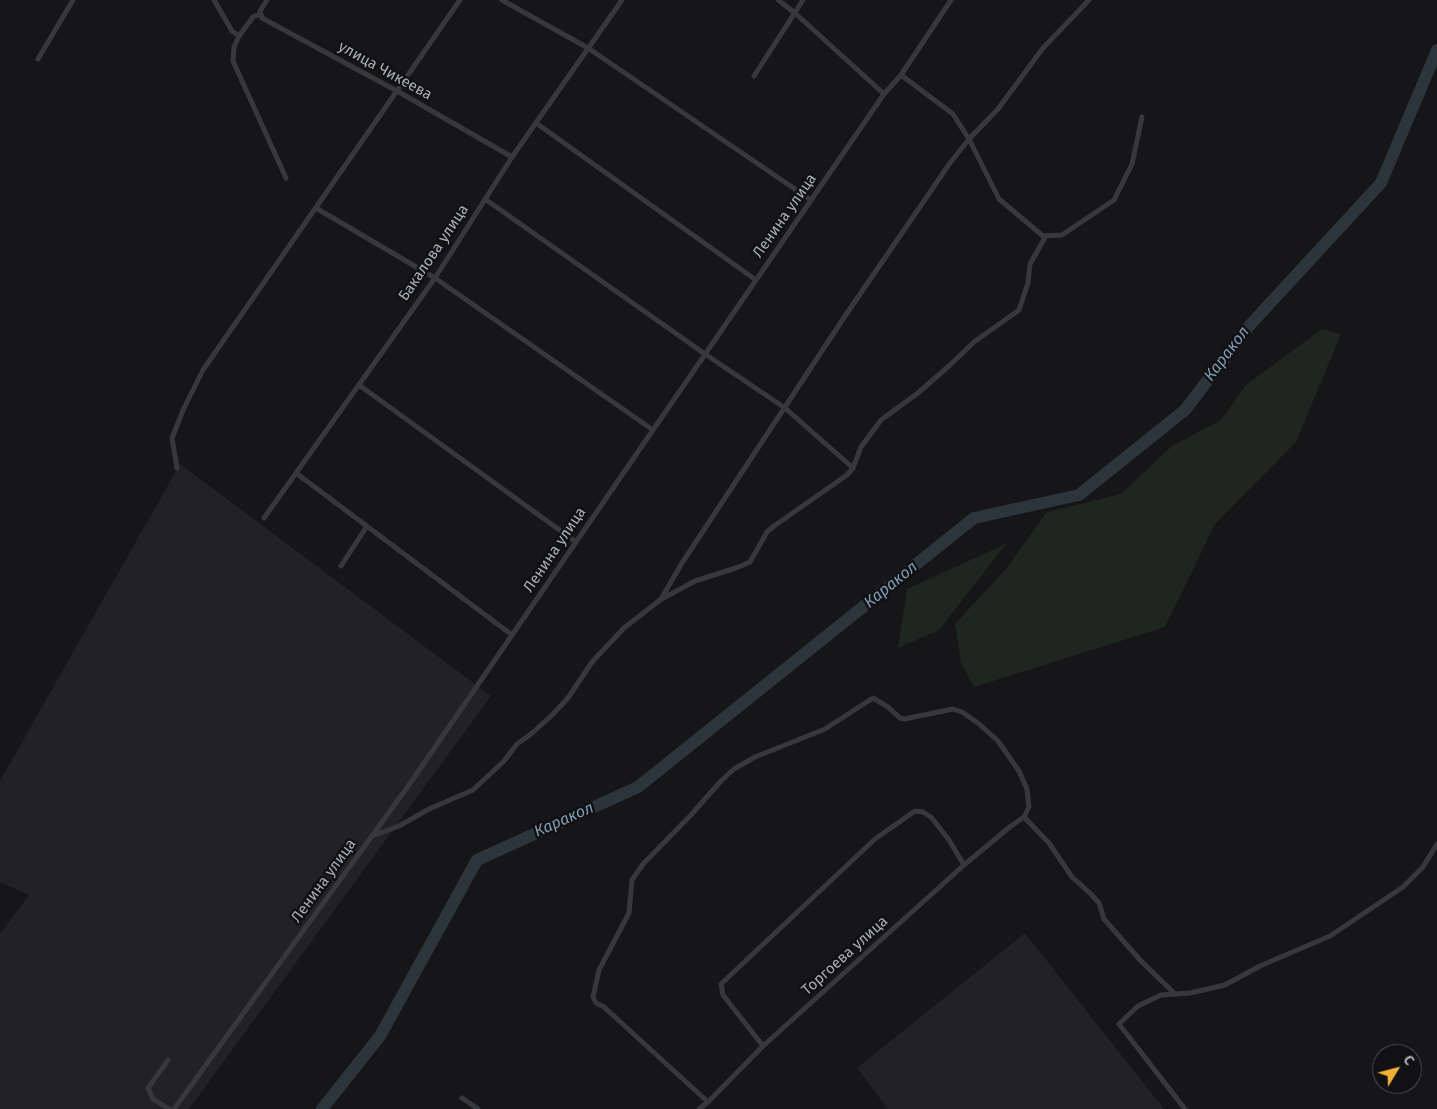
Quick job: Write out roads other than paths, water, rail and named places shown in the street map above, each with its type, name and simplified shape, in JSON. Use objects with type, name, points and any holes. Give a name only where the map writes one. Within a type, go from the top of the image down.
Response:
[{"type":"street","points":[[38,59],[73,0]]},
{"type":"street","points":[[214,0],[232,31],[238,36]]},
{"type":"street","points":[[267,0],[260,10],[260,14],[253,18],[238,36],[234,47],[233,61],[286,178]]},
{"type":"street","points":[[177,468],[172,438],[184,408],[203,370],[460,0]]},
{"type":"street","points":[[502,0],[588,48],[811,200]]},
{"type":"street","name":"Бакалова улица","points":[[264,518],[435,278],[512,157],[622,0]]},
{"type":"street","points":[[778,0],[795,13],[884,94]]},
{"type":"street","points":[[754,76],[803,0]]},
{"type":"street","name":"Ленина улица","points":[[174,1109],[411,782],[884,94],[901,75],[950,0]]},
{"type":"street","points":[[660,600],[682,563],[912,216],[969,139],[998,110],[1042,48],[1089,0]]},
{"type":"street","name":"улица Чикеева","points":[[260,14],[262,18],[397,91],[512,157]]},
{"type":"street","points":[[901,75],[952,114],[969,139],[998,198],[1043,236],[1062,235],[1114,200],[1132,164],[1142,117]]},
{"type":"street","points":[[536,123],[756,280]]},
{"type":"street","points":[[485,199],[785,408],[853,468]]},
{"type":"street","points":[[316,208],[435,278],[653,430]]},
{"type":"street","points":[[372,836],[399,826],[429,809],[473,790],[504,761],[517,744],[552,715],[568,698],[592,662],[624,628],[660,600],[695,581],[750,562],[767,532],[847,476],[853,468],[861,447],[881,420],[918,393],[974,342],[1019,310],[1028,283],[1030,264],[1046,236]]},
{"type":"street","points":[[359,385],[576,542]]},
{"type":"street","points":[[296,473],[512,635]]},
{"type":"street","points":[[341,566],[367,526]]},
{"type":"street","points":[[708,1102],[604,1007],[596,1002],[593,997],[599,970],[629,913],[632,880],[643,864],[734,769],[755,757],[825,729],[873,698],[904,719],[953,709],[962,712],[998,741],[1019,771],[1027,789],[1029,807],[1024,817],[1049,843],[1072,877],[1099,904],[1104,919],[1140,960],[1175,994]]},
{"type":"street","points":[[763,1046],[723,995],[721,984],[875,839],[915,810],[923,812],[931,817],[949,840],[964,865]]},
{"type":"street","name":"Торгоева улица","points":[[699,1109],[763,1046],[964,865],[1024,817]]},
{"type":"street","points":[[1185,1109],[1119,1024],[1138,1006],[1161,996],[1190,993],[1225,984],[1260,966],[1330,936],[1403,887],[1423,867],[1437,844]]},
{"type":"street","points":[[168,1060],[148,1088],[153,1098],[169,1109]]},
{"type":"street","points":[[462,1098],[478,1109]]},
{"type":"waterway","name":"Каракол","points":[[322,1109],[380,1036],[477,860],[638,787],[974,518],[1079,495],[1185,410],[1250,325],[1381,183],[1437,50]]}]
